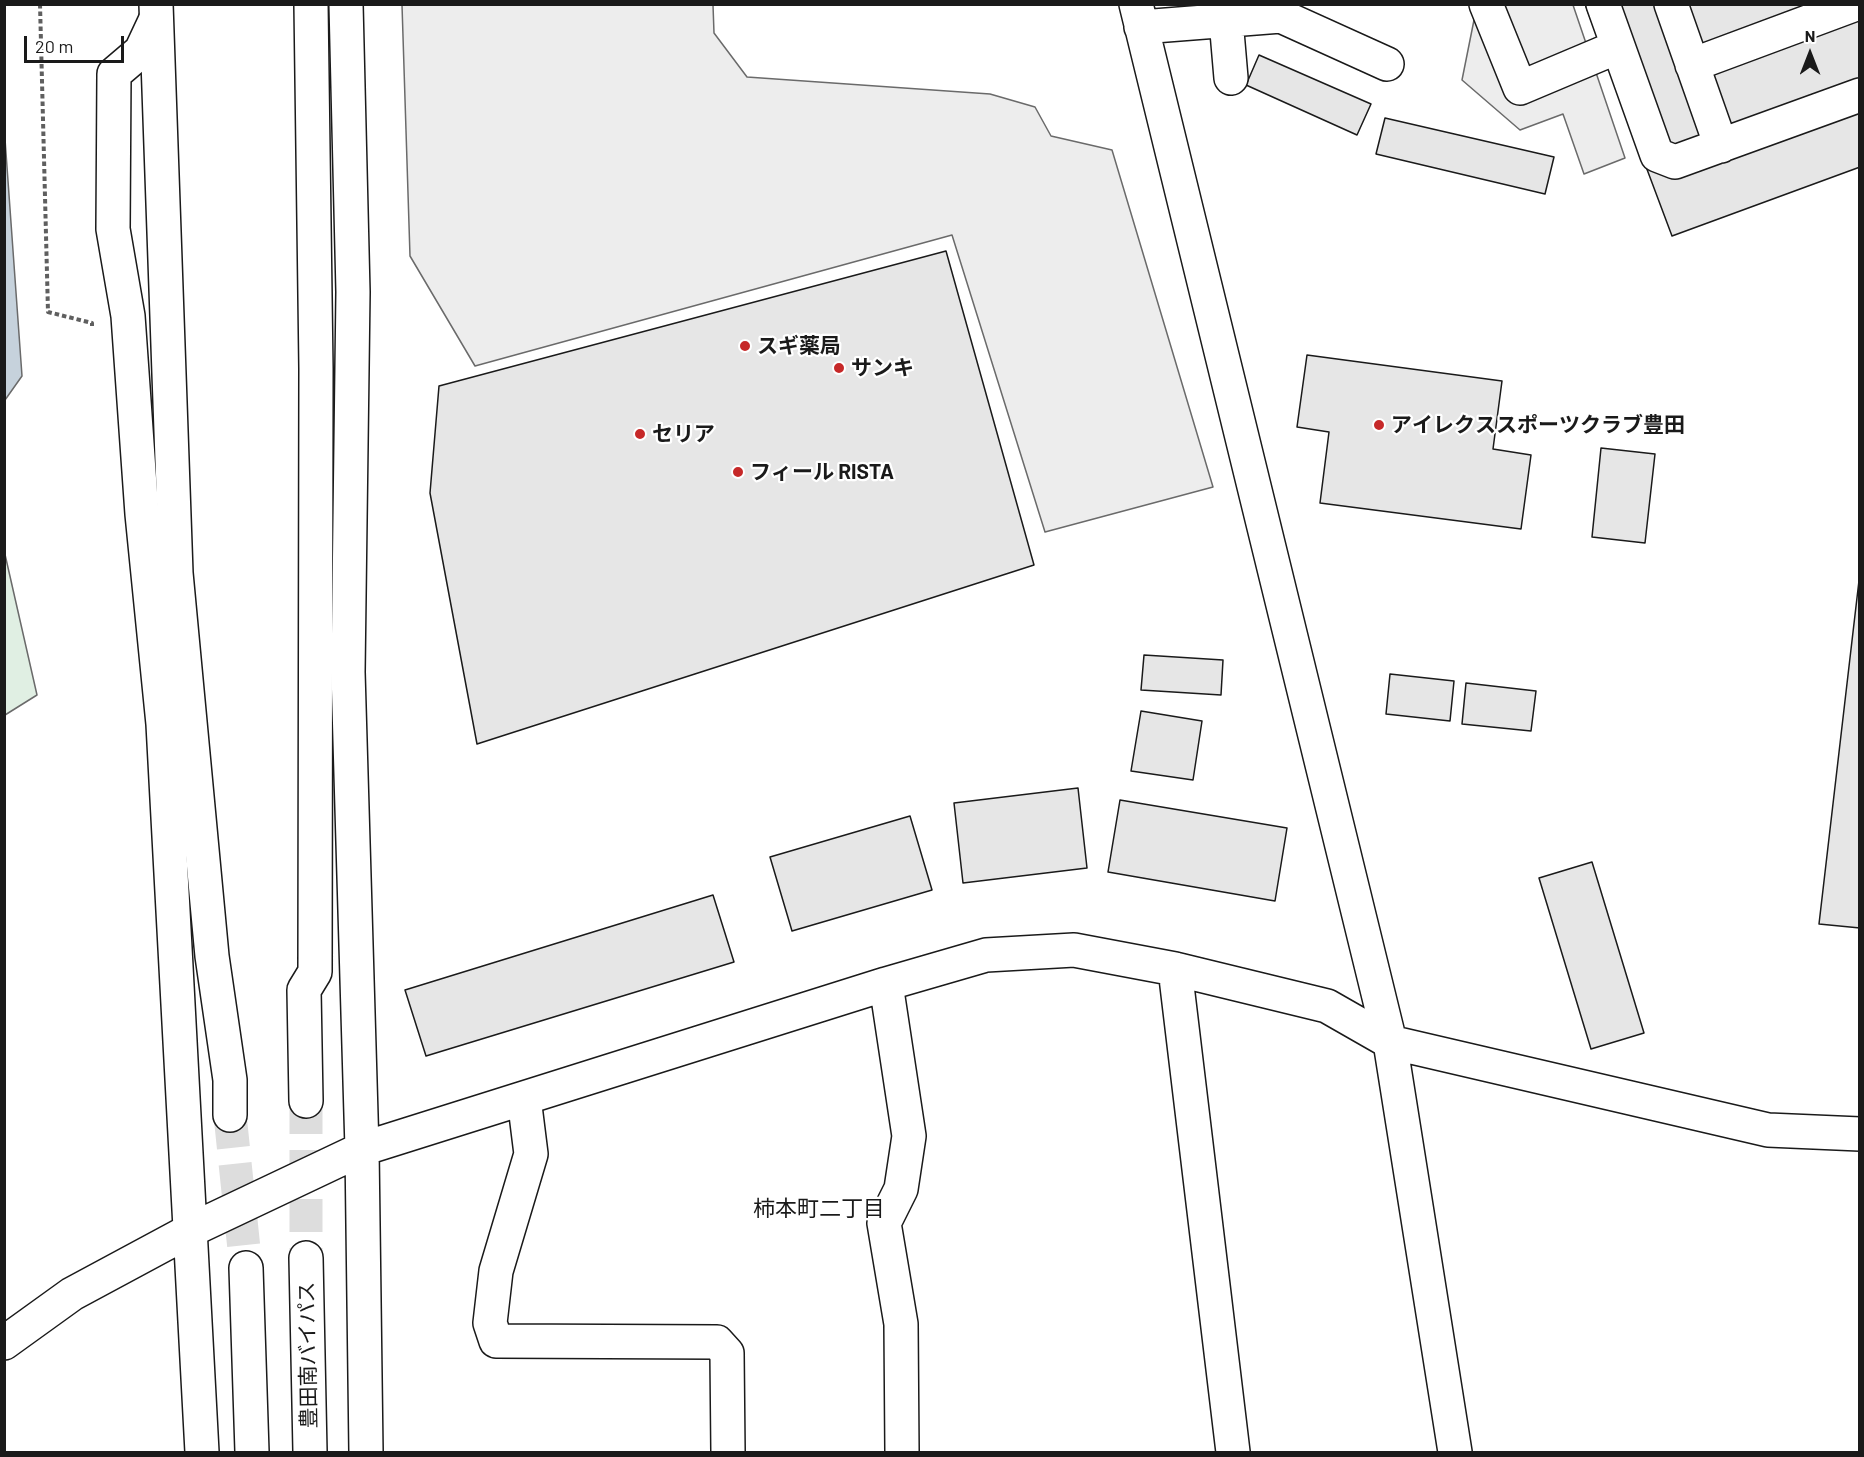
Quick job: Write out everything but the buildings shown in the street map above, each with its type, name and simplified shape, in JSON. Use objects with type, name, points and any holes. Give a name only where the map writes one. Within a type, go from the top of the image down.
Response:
[{"type":"main road","points":[[306,1101],[304,990],[315,972],[316,369],[311,4]]},
{"type":"main road","points":[[346,4],[353,292],[348,672],[362,1149],[366,1452]]},
{"type":"main road","points":[[1472,4],[1478,7],[1486,4],[1520,88],[1603,53]]},
{"type":"main road","points":[[1603,4],[1657,155],[1675,162],[1860,95]]},
{"type":"main road","points":[[1671,4],[1721,146]]},
{"type":"main road","points":[[1692,65],[1856,4]]},
{"type":"main road","points":[[156,12],[176,573],[212,956],[230,1080],[230,1115]]},
{"type":"main road","points":[[156,12],[141,51],[114,74],[113,229],[128,316],[142,514],[163,724],[202,1452]]},
{"type":"main road","points":[[1387,64],[1281,16],[1226,20],[1139,16],[1390,1042],[1455,1452]]},
{"type":"main road","points":[[1226,20],[1231,78]]},
{"type":"main road","points":[[4,1343],[72,1294],[190,1230],[362,1149],[886,984],[986,955],[1074,950],[1174,969],[1327,1006],[1390,1042],[1768,1130],[1860,1134]]},
{"type":"main road","points":[[1174,969],[1233,1452]]},
{"type":"main road","points":[[886,984],[909,1136],[901,1189],[884,1223],[901,1324],[902,1452]]},
{"type":"main road","points":[[524,1098],[531,1154],[496,1271],[490,1323],[496,1341],[717,1342],[727,1353],[728,1452]]},
{"type":"main road","name":"豊田南バイパス","points":[[306,1258],[310,1452]]},
{"type":"main road","points":[[246,1268],[252,1452]]},
{"type":"path","points":[[40,4],[48,312],[92,322]]},
{"type":"green space","points":[[4,550],[37,695],[5,715],[4,715]]},
{"type":"shaded area","points":[[402,5],[713,5],[714,33],[747,77],[990,94],[1035,107],[1051,136],[1112,150],[1213,487],[1045,532],[952,235],[475,366],[410,256]]},
{"type":"shaded area","points":[[1477,5],[1573,5],[1625,158],[1584,174],[1563,114],[1520,130],[1462,80]]},
{"type":"shaded area","points":[[4,125],[22,376],[5,400],[4,400]]},
{"type":"tunnel","points":[[306,1101],[306,1258]]},
{"type":"tunnel","points":[[230,1115],[246,1268]]},
{"type":"place","name":"スギ薬局","points":[[745,346]]},
{"type":"place","name":"サンキ","points":[[839,368]]},
{"type":"place","name":"アイレクススポーツクラブ豊田","points":[[1379,425]]},
{"type":"place","name":"セリア","points":[[640,434]]},
{"type":"place","name":"フィール RISTA","points":[[738,472]]},
{"type":"district","name":"柿本町二丁目","points":[[819,1209]]}]
